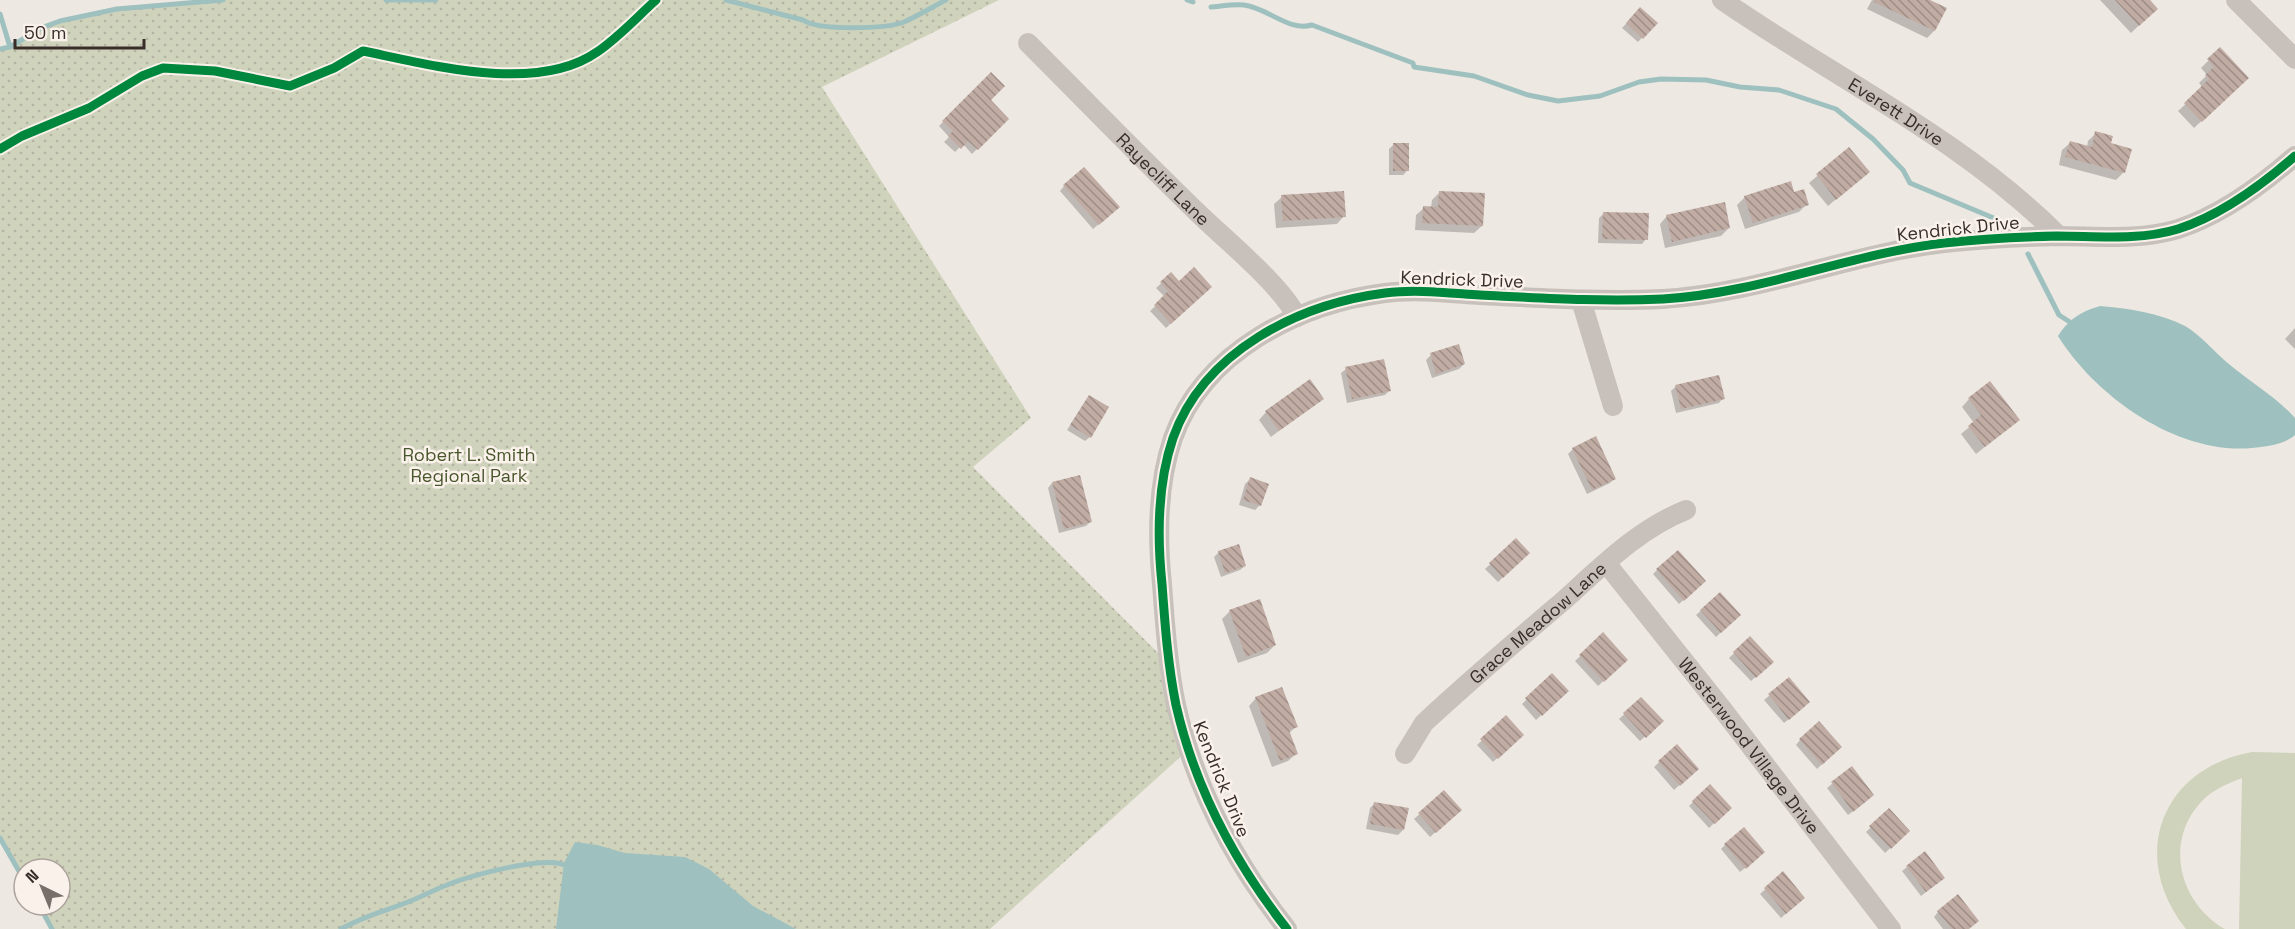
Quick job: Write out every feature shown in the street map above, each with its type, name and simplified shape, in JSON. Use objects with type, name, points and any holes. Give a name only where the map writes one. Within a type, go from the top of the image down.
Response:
[{"type":"street","name":"Everett Drive","points":[[1722,0],[1987,172],[2030,207],[2059,236]]},
{"type":"street","points":[[2236,0],[2295,59]]},
{"type":"street","name":"Rayecliff Lane","points":[[1028,43],[1163,179],[1271,283],[1293,308],[1297,317]]},
{"type":"street","name":"Kendrick Drive","points":[[1285,927],[1245,872],[1216,820],[1188,750],[1169,664],[1160,565],[1159,519],[1164,471],[1173,438],[1191,403],[1215,371],[1253,340],[1297,317],[1388,292],[1581,300],[1666,299],[1718,293],[1772,283],[1898,250],[1943,243],[2059,236],[2110,237],[2178,229],[2232,203],[2295,156]]},
{"type":"street","points":[[1581,300],[1613,406]]},
{"type":"street","name":"Grace Meadow Lane","points":[[1405,754],[1424,723],[1606,563],[1647,530],[1666,518],[1686,510]]},
{"type":"street","name":"Westerwood Village Drive","points":[[1606,563],[1723,710],[1891,929]]},
{"type":"green space","name":"Robert L. Smith Regional Park","points":[[223,0],[999,0],[822,87],[1031,418],[973,467],[1169,664],[1188,750],[990,929],[52,929],[46,917],[72,917],[72,857],[12,857],[12,859],[0,838],[0,49],[10,47],[41,28],[60,21],[117,9]]},
{"type":"green space","points":[[2252,752],[2295,753],[2295,929],[2239,929],[2242,778],[2225,785],[2201,802],[2190,818],[2183,835],[2180,853],[2187,888],[2209,918],[2225,929],[2186,929],[2168,901],[2159,873],[2157,846],[2163,820],[2176,796],[2195,776],[2221,761]]},
{"type":"water","points":[[2100,306],[2154,314],[2185,326],[2288,410],[2295,418],[2295,435],[2269,446],[2224,448],[2196,442],[2168,432],[2142,418],[2094,380],[2074,359],[2058,336],[2076,317]]},
{"type":"water","points":[[575,842],[625,853],[685,857],[709,869],[753,906],[796,929],[556,929],[564,863]]},
{"type":"building","points":[[1874,0],[1930,0],[1947,8],[1935,31]]},
{"type":"building","points":[[2115,0],[2150,0],[2158,9],[2139,26]]},
{"type":"building","points":[[1640,7],[1658,23],[1643,39],[1626,23]]},
{"type":"building","points":[[2220,47],[2249,78],[2202,122],[2184,103],[2209,79],[2205,75],[2214,67],[2207,59]]},
{"type":"building","points":[[991,72],[1005,86],[991,100],[1009,119],[978,150],[968,141],[961,149],[948,136],[953,131],[942,121]]},
{"type":"building","points":[[2095,131],[2113,136],[2111,143],[2132,149],[2125,173],[2065,157],[2070,141],[2092,147]]},
{"type":"building","points":[[1393,143],[1409,143],[1409,171],[1393,171]]},
{"type":"building","points":[[1849,147],[1870,172],[1836,200],[1816,174]]},
{"type":"building","points":[[1084,167],[1120,207],[1099,225],[1063,185]]},
{"type":"building","points":[[1791,181],[1794,192],[1804,189],[1809,205],[1753,223],[1744,196]]},
{"type":"building","points":[[1344,191],[1346,217],[1283,221],[1281,195]]},
{"type":"building","points":[[1439,191],[1485,193],[1483,226],[1422,223],[1423,206],[1438,207]]},
{"type":"building","points":[[1725,202],[1730,228],[1672,242],[1666,215]]},
{"type":"building","points":[[1603,212],[1649,213],[1648,240],[1602,239]]},
{"type":"building","points":[[1194,267],[1212,287],[1171,324],[1154,305],[1168,291],[1160,282],[1171,272],[1179,281]]},
{"type":"building","points":[[1459,344],[1465,364],[1436,374],[1430,353]]},
{"type":"building","points":[[1384,359],[1391,391],[1352,399],[1345,367]]},
{"type":"building","points":[[1719,375],[1725,399],[1681,409],[1675,385]]},
{"type":"building","points":[[1310,379],[1324,399],[1279,431],[1265,411]]},
{"type":"building","points":[[1990,381],[2020,420],[1985,447],[1968,426],[1981,415],[1968,398]]},
{"type":"building","points":[[1089,395],[1109,407],[1091,438],[1070,425]]},
{"type":"building","points":[[1596,436],[1616,479],[1592,490],[1572,448]]},
{"type":"building","points":[[1080,475],[1092,522],[1064,529],[1052,482]]},
{"type":"building","points":[[1250,477],[1269,484],[1261,506],[1243,500]]},
{"type":"building","points":[[1516,538],[1530,553],[1503,578],[1489,563]]},
{"type":"building","points":[[1239,544],[1246,566],[1225,573],[1218,551]]},
{"type":"building","points":[[1678,550],[1706,581],[1684,601],[1656,569]]},
{"type":"building","points":[[1720,592],[1741,615],[1721,633],[1700,610]]},
{"type":"building","points":[[1260,599],[1276,645],[1246,657],[1229,610]]},
{"type":"building","points":[[1603,632],[1628,660],[1604,682],[1579,655]]},
{"type":"building","points":[[1750,636],[1774,662],[1756,678],[1733,652]]},
{"type":"building","points":[[1552,673],[1569,691],[1542,716],[1525,698]]},
{"type":"building","points":[[1789,677],[1810,702],[1789,720],[1768,694]]},
{"type":"building","points":[[1282,687],[1298,727],[1289,730],[1298,754],[1280,761],[1255,697]]},
{"type":"building","points":[[1641,697],[1664,721],[1646,738],[1623,713]]},
{"type":"building","points":[[1506,715],[1524,735],[1498,759],[1480,739]]},
{"type":"building","points":[[1819,721],[1842,747],[1822,765],[1799,739]]},
{"type":"building","points":[[1677,744],[1699,769],[1680,786],[1658,761]]},
{"type":"building","points":[[1852,766],[1874,795],[1853,812],[1831,782]]},
{"type":"building","points":[[1710,784],[1732,808],[1715,824],[1692,801]]},
{"type":"building","points":[[1444,790],[1462,810],[1436,833],[1418,813]]},
{"type":"building","points":[[1374,802],[1409,808],[1404,830],[1370,824]]},
{"type":"building","points":[[1889,808],[1910,831],[1891,849],[1869,826]]},
{"type":"building","points":[[1744,827],[1765,852],[1746,869],[1724,844]]},
{"type":"building","points":[[1925,851],[1945,878],[1926,892],[1906,866]]},
{"type":"building","points":[[1783,871],[1805,898],[1786,914],[1764,888]]},
{"type":"building","points":[[1958,894],[1979,921],[1969,929],[1952,929],[1937,911]]},
{"type":"waterway","points":[[0,49],[10,47],[41,28],[60,21],[117,9],[223,0]]},
{"type":"waterway","points":[[386,0],[436,0]]},
{"type":"waterway","points":[[726,0],[811,24],[853,28],[904,22],[946,0]]},
{"type":"waterway","points":[[1187,0],[1193,2]]},
{"type":"waterway","points":[[1211,7],[1236,5],[1252,7],[1295,25],[1312,25],[1413,63],[1414,67],[1474,76],[1528,95],[1558,101],[1600,96],[1639,82],[1661,79],[1706,80],[1740,87],[1779,90],[1836,109],[1873,139],[1903,170],[1910,183],[1996,219]]},
{"type":"waterway","points":[[0,14],[10,47]]},
{"type":"waterway","points":[[2028,254],[2059,315],[2073,324]]},
{"type":"waterway","points":[[0,838],[12,859]]},
{"type":"waterway","points":[[341,929],[368,916],[472,876],[528,864],[559,863],[568,867]]},
{"type":"waterway","points":[[46,917],[52,929]]},
{"type":"cycle path","points":[[0,149],[22,136],[89,108],[142,76],[163,68],[215,71],[290,86],[334,68],[363,51],[451,69],[515,74],[545,72],[573,65],[597,52],[656,0]]},
{"type":"cycle path","points":[[1287,929],[1250,878],[1206,795],[1184,736],[1176,705],[1167,645],[1159,529],[1164,474],[1173,438],[1187,407],[1207,380],[1231,357],[1258,337],[1288,321],[1320,308],[1385,293],[1421,291],[1571,299],[1663,299],[1735,289],[1909,248],[1944,243],[2043,236],[2118,237],[2163,233],[2193,223],[2225,208],[2255,188],[2295,156]]}]
